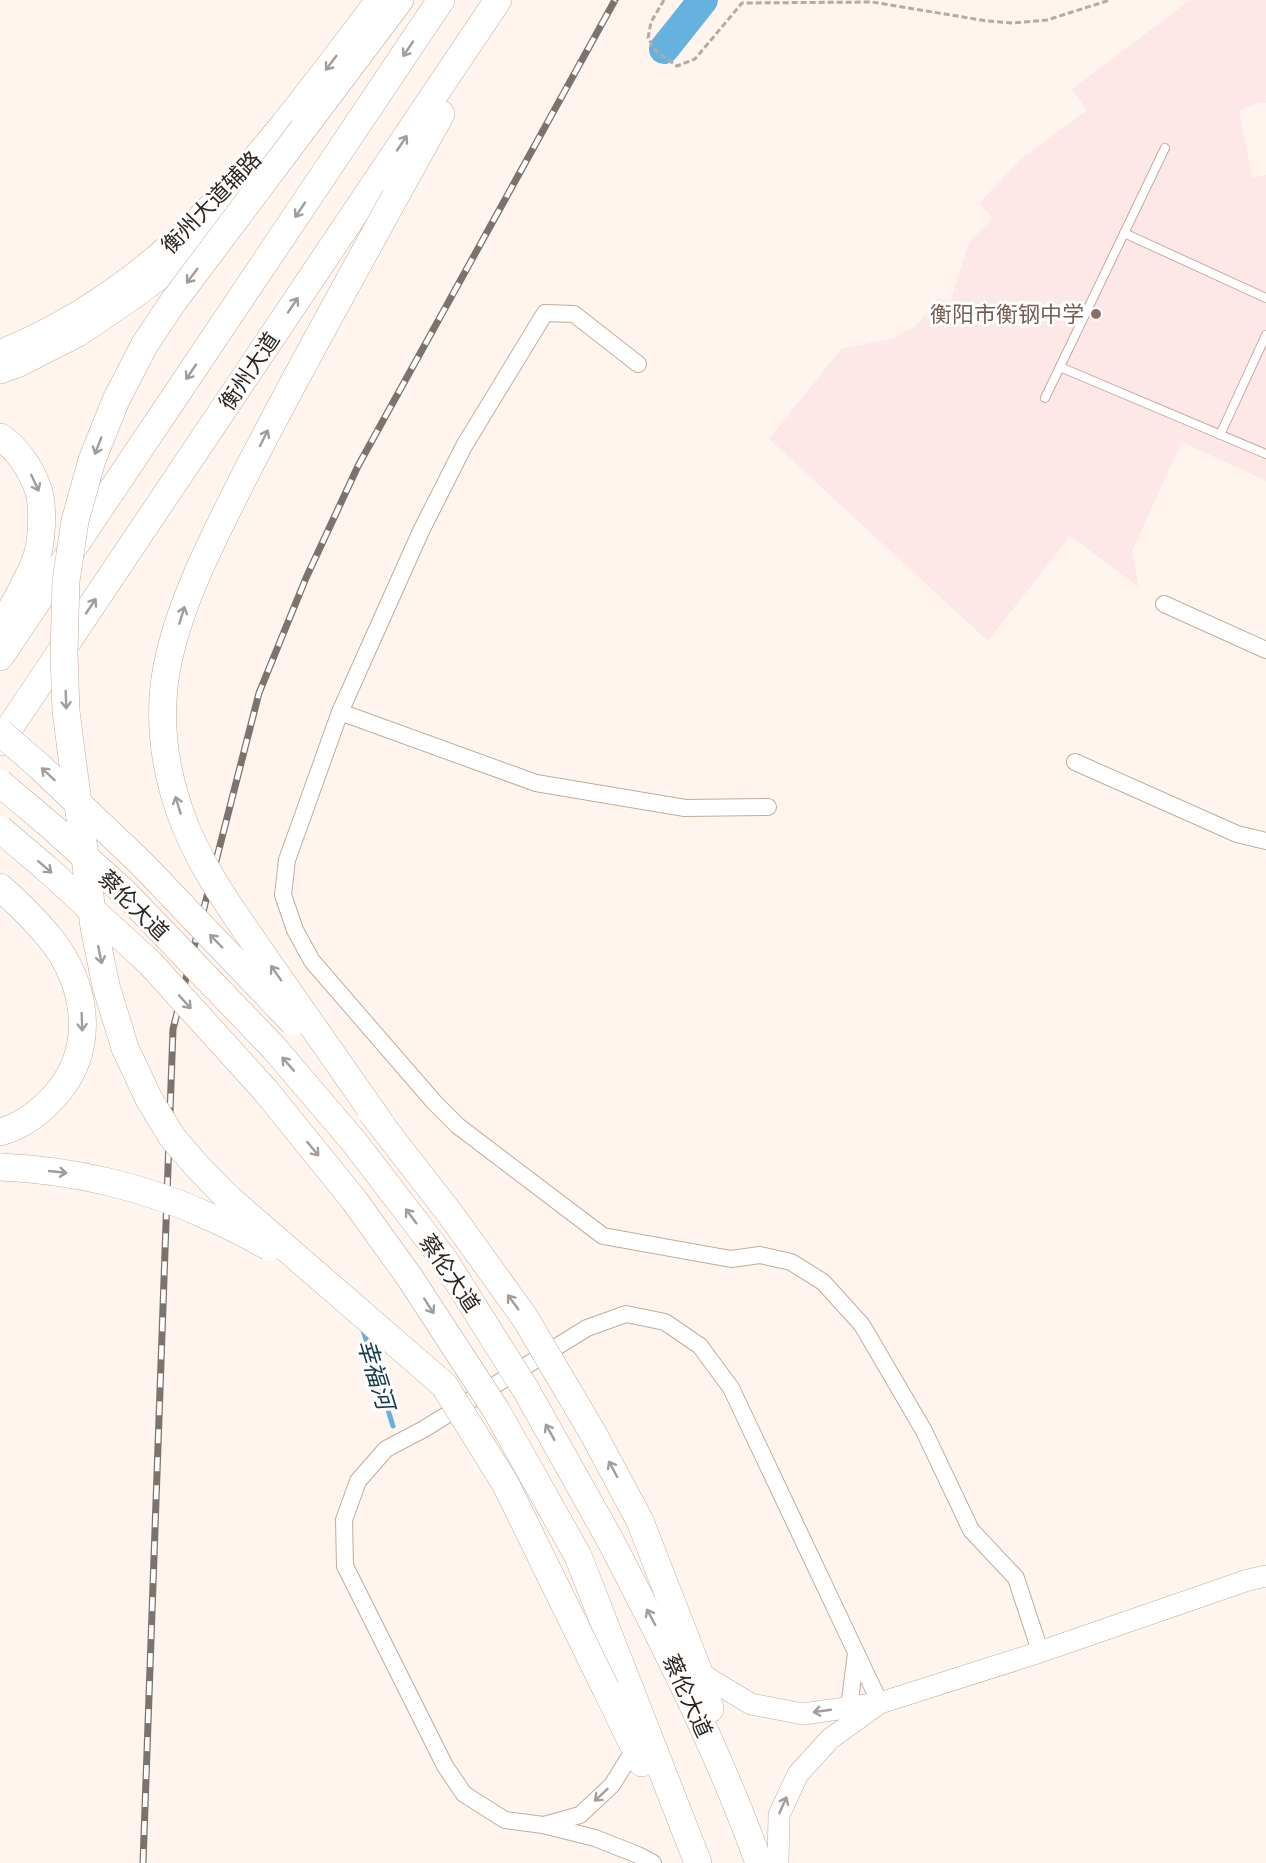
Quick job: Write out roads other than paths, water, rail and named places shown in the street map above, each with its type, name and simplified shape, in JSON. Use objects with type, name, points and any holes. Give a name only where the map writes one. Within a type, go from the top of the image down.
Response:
[{"type":"highway","points":[[400,0],[173,302],[145,344],[116,400],[92,460],[75,521],[66,581],[64,654],[66,711],[94,927],[106,986],[125,1048],[149,1099],[172,1137],[226,1196],[444,1385],[505,1484],[691,1863]]},
{"type":"highway","points":[[0,657],[441,0]]},
{"type":"highway","name":"衡州大道","points":[[0,742],[498,0]]},
{"type":"highway","points":[[504,0],[273,420],[207,552],[185,604],[168,658],[162,709],[166,761],[180,813],[198,855],[222,896],[381,1124],[451,1215],[525,1318],[594,1435],[640,1521],[698,1670],[747,1831]]},
{"type":"highway","points":[[0,370],[19,363],[78,333],[182,259],[303,129]]},
{"type":"highway","points":[[0,437],[8,442],[27,467],[39,490],[41,523],[37,558],[0,630]]},
{"type":"highway","points":[[0,732],[142,864],[290,1018],[381,1124]]},
{"type":"highway","name":"蔡伦大道","points":[[0,783],[52,826],[126,894],[274,1048],[355,1143],[443,1258],[526,1390],[666,1646],[759,1863]]},
{"type":"highway","name":"蔡伦大道","points":[[0,829],[150,963],[264,1090],[354,1200],[410,1278],[496,1410],[578,1556],[698,1863]]},
{"type":"highway","points":[[0,887],[52,940],[71,973],[81,1003],[83,1041],[69,1078],[48,1104],[14,1128],[0,1132]]},
{"type":"highway","points":[[0,1167],[71,1174],[144,1192],[211,1217],[270,1247],[323,1279]]},
{"type":"highway","points":[[599,1607],[635,1748]]},
{"type":"main road","name":"衡州大道辅路","points":[[0,353],[61,326],[104,299],[146,268],[184,235],[217,202],[297,108],[379,0]]},
{"type":"street","points":[[638,364],[574,314],[545,313],[464,446],[421,531],[340,712],[287,860],[283,895],[295,930],[312,961],[434,1102],[458,1126],[603,1236],[730,1259],[760,1255],[791,1262],[823,1282],[862,1325],[924,1431],[971,1530],[1016,1578],[1040,1651]]},
{"type":"street","points":[[1164,604],[1266,650]]},
{"type":"street","points":[[340,712],[536,783],[685,808],[768,807]]},
{"type":"street","points":[[1075,762],[1237,834],[1266,841]]},
{"type":"street","points":[[653,1863],[595,1838],[543,1825],[505,1820],[464,1794],[445,1766],[345,1566],[344,1520],[358,1481],[386,1449],[424,1429],[587,1328],[626,1314],[665,1322],[700,1346],[731,1388],[880,1703]]},
{"type":"street","points":[[666,1646],[698,1670],[752,1704],[803,1714],[880,1703],[1248,1580],[1266,1576]]},
{"type":"street","points":[[849,1708],[856,1652]]},
{"type":"street","points":[[778,1863],[779,1815],[798,1774],[830,1739],[880,1703]]},
{"type":"street","points":[[543,1825],[580,1815],[612,1785],[635,1748]]},
{"type":"lane","points":[[1045,398],[1165,148]]},
{"type":"lane","points":[[1124,233],[1266,298]]},
{"type":"lane","points":[[1220,435],[1266,335]]},
{"type":"lane","points":[[1060,367],[1266,454]]},
{"type":"water","points":[[689,0],[711,0],[672,51],[659,40]]},
{"type":"waterway","name":"幸福河","points":[[664,49],[703,0]]},
{"type":"waterway","name":"幸福河","points":[[362,1327],[393,1426]]},
{"type":"railway","points":[[143,1863],[173,1029],[259,693],[306,578],[358,466],[615,0]]},
{"type":"place","name":"衡阳市衡钢中学","points":[[1096,314]]}]
